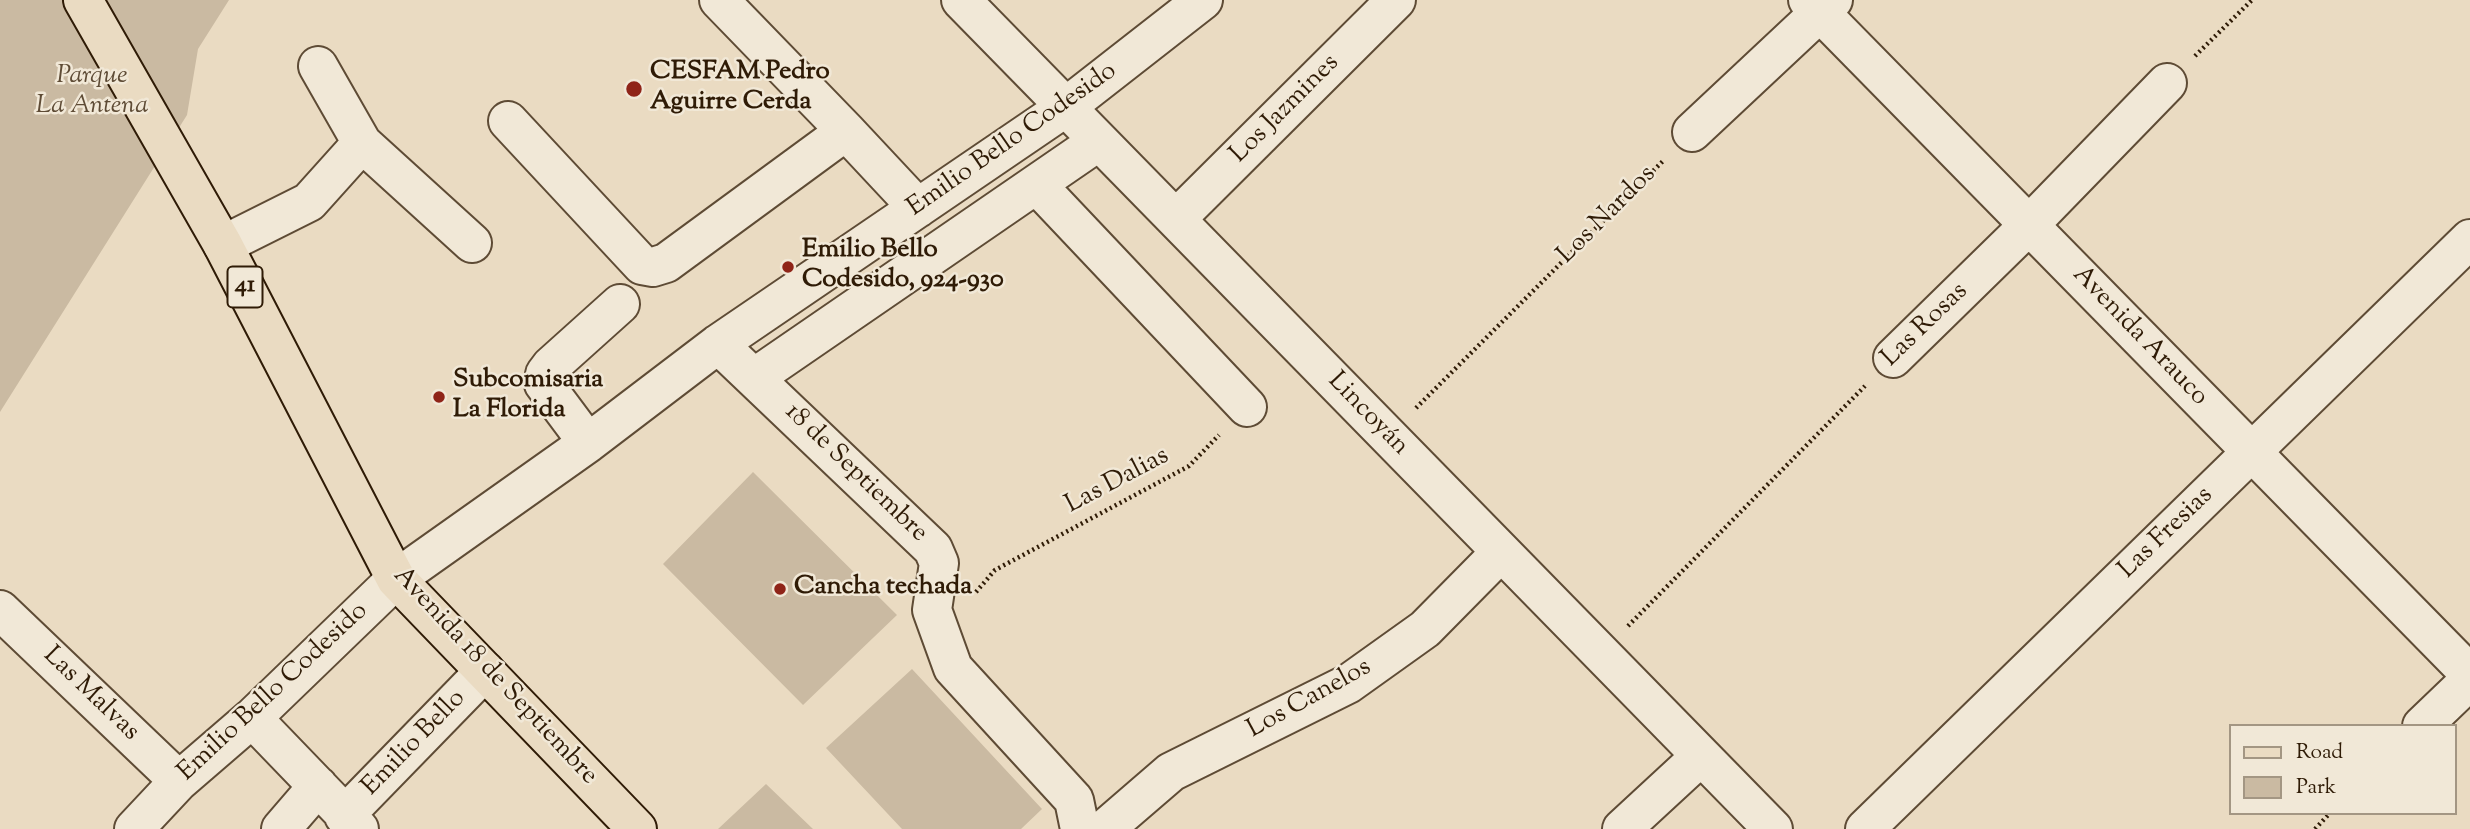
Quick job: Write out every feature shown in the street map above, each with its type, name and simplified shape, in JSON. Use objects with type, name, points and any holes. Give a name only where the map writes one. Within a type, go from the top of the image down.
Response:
[{"type":"main road","name":"Avenida 18 de Septiembre","points":[[83,0],[223,245],[396,579],[632,827]]},
{"type":"street","points":[[719,0],[918,208]]},
{"type":"street","name":"Lincoyán","points":[[961,0],[1773,829]]},
{"type":"street","name":"Emilio Bello Codesido","points":[[134,829],[179,781],[252,718],[396,579],[588,443],[718,344],[1066,107],[1203,0]]},
{"type":"street","name":"Los Jazmines","points":[[1176,219],[1396,0]]},
{"type":"street","points":[[1692,132],[1820,4]]},
{"type":"street","name":"Avenida Arauco","points":[[1820,4],[2029,225],[2470,674]]},
{"type":"street","points":[[318,66],[362,143],[472,243]]},
{"type":"street","name":"Las Rosas","points":[[1893,358],[2029,225],[2167,83]]},
{"type":"street","points":[[508,121],[642,265],[653,267],[666,263],[846,131]]},
{"type":"street","points":[[754,378],[1099,141]]},
{"type":"street","points":[[223,245],[309,202],[362,143]]},
{"type":"street","points":[[1037,185],[1247,407]]},
{"type":"street","name":"Las Fresias","points":[[1865,829],[2470,239]]},
{"type":"street","points":[[588,443],[544,384],[545,374],[620,304]]},
{"type":"street","name":"18 de Septiembre","points":[[718,344],[933,549],[939,563],[932,610],[953,668],[1074,800],[1080,829]]},
{"type":"street","name":"Los Canelos","points":[[1105,829],[1171,772],[1348,684],[1425,629],[1501,552]]},
{"type":"street","name":"Las Malvas","points":[[0,610],[179,781]]},
{"type":"street","name":"Emilio Bello","points":[[252,718],[351,822],[485,671]]},
{"type":"street","points":[[2423,724],[2470,680]]},
{"type":"street","points":[[1622,829],[1701,756]]},
{"type":"street","points":[[281,829],[318,786]]},
{"type":"path","points":[[2167,83],[2252,0]]},
{"type":"path","name":"Los Nardos","points":[[1388,436],[1692,132]]},
{"type":"path","name":"Las Rosas","points":[[1601,653],[1893,358]]},
{"type":"path","name":"Las Dalias","points":[[939,633],[995,570],[1189,466],[1247,407]]},
{"type":"path","points":[[2315,829],[2328,815]]},
{"type":"green space","name":"Parque La Antena","points":[[0,0],[229,0],[198,49],[187,115],[0,412]]},
{"type":"green space","name":"Cancha techada","points":[[753,472],[897,615],[803,705],[663,564]]},
{"type":"green space","points":[[912,669],[1042,809],[1021,829],[902,829],[826,748]]},
{"type":"green space","points":[[766,784],[813,829],[718,829]]},
{"type":"place","name":"CESFAM Pedro Aguirre Cerda","points":[[634,89]]},
{"type":"place","name":"Emilio Bello Codesido, 924-930","points":[[788,267]]},
{"type":"place","name":"Subcomisaria La Florida","points":[[439,397]]},
{"type":"place","name":"Cancha techada","points":[[780,589]]}]
